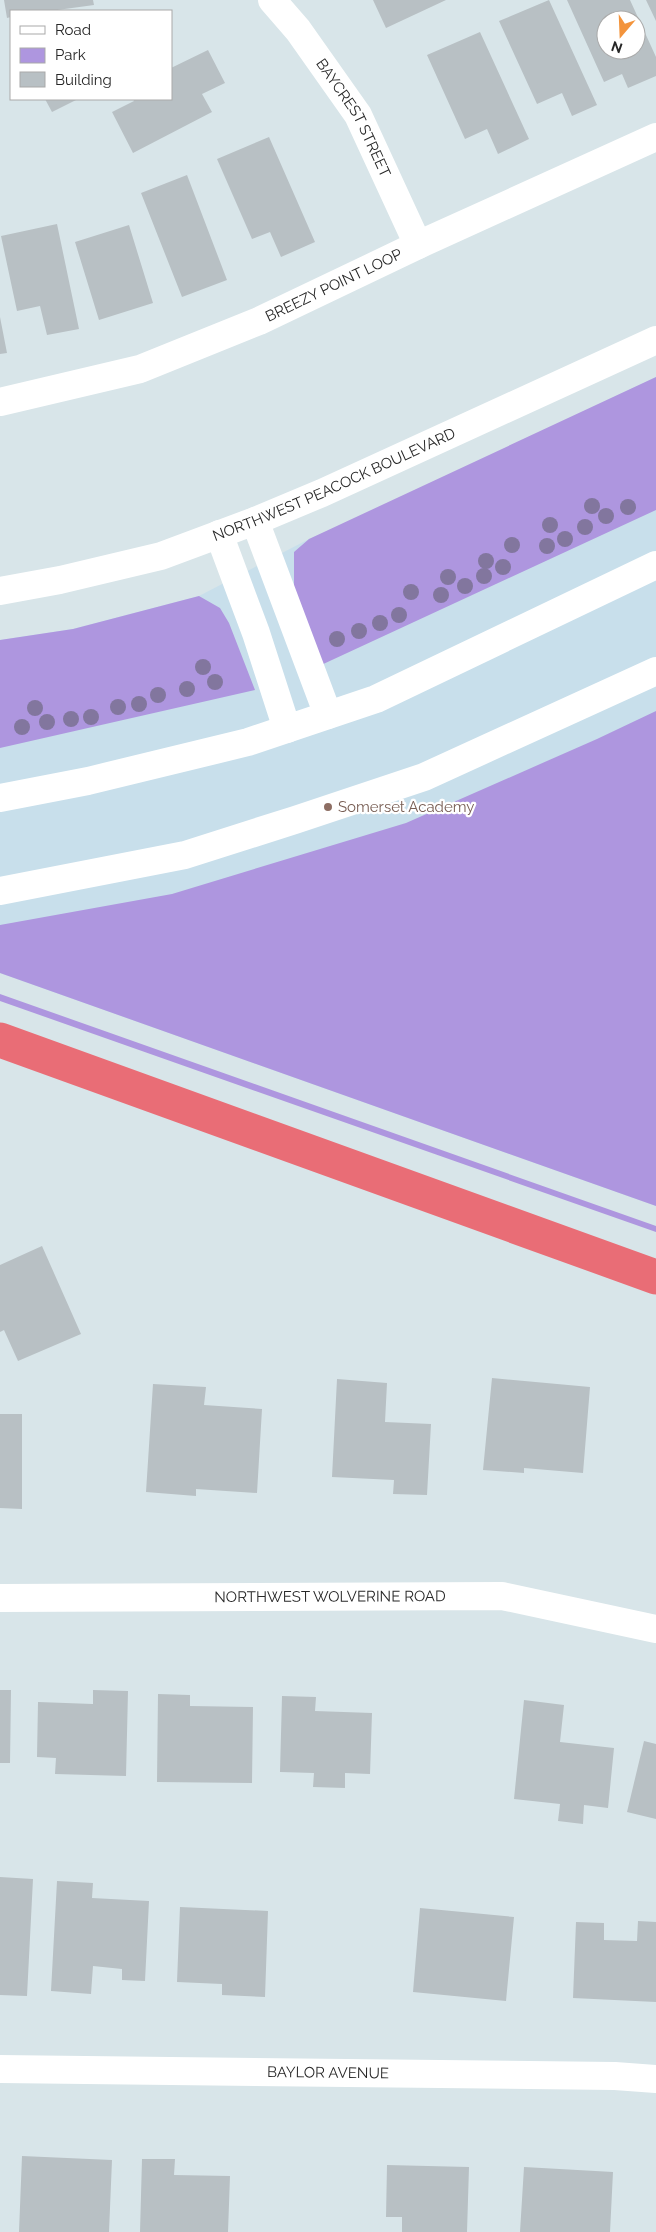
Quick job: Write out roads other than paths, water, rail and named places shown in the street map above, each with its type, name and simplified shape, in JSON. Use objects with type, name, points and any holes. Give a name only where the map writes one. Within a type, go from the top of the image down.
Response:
[{"type":"street","name":"BAYCREST STREET","points":[[272,0],[298,30],[358,115],[418,245]]},
{"type":"street","name":"BREEZY POINT LOOP","points":[[0,402],[140,369],[259,321],[418,245],[656,137]]},
{"type":"street","name":"NORTHWEST PEACOCK BOULEVARD","points":[[0,591],[60,580],[161,556],[255,521],[322,494],[656,340]]},
{"type":"street","points":[[255,521],[328,715]]},
{"type":"street","points":[[219,534],[256,633],[287,729]]},
{"type":"street","points":[[0,798],[88,781],[248,742],[376,698],[656,565]]},
{"type":"street","points":[[0,891],[185,855],[424,777],[656,671]]},
{"type":"street","name":"NORTHWEST WOLVERINE ROAD","points":[[0,1598],[502,1596],[656,1630]]},
{"type":"street","name":"BAYLOR AVENUE","points":[[0,2069],[615,2076],[656,2079]]},
{"type":"waterway","points":[[0,1040],[656,1277]]},
{"type":"place","name":"Somerset Academy","points":[[328,807]]}]
